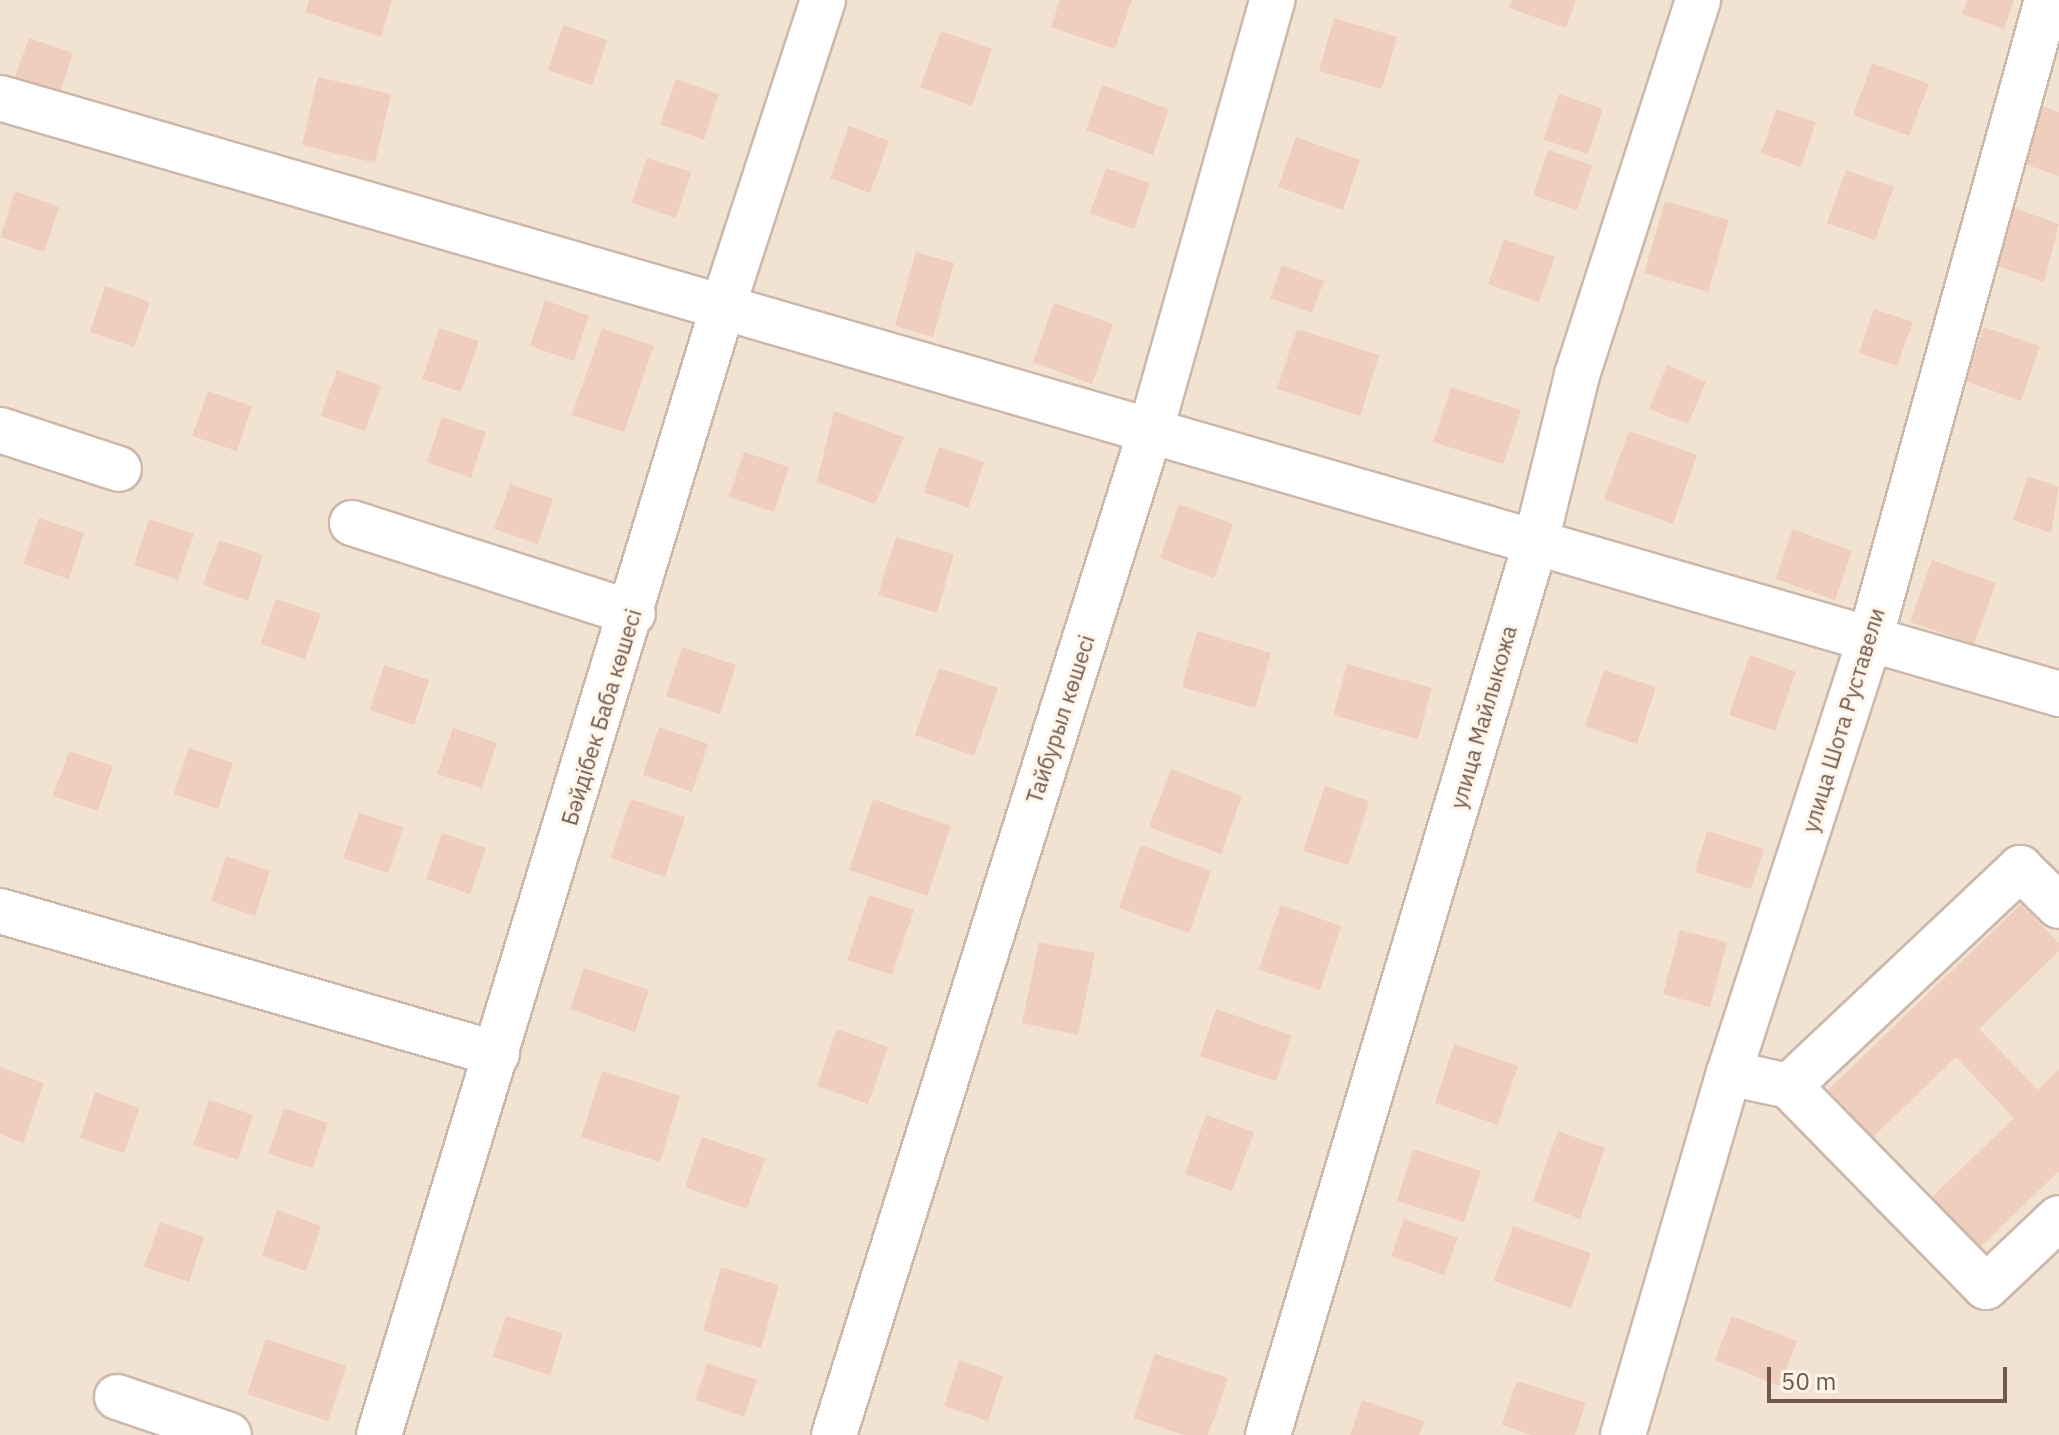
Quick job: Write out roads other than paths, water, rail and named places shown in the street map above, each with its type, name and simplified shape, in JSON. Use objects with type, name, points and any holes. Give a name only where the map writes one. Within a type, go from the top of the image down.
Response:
[{"type":"street","name":"Бәйдібек Баба көшесі","points":[[379,1435],[633,613],[723,306],[823,0]]},
{"type":"street","name":"Тайбурыл көшесі","points":[[834,1435],[1151,429],[1272,0]]},
{"type":"street","name":"улица Майлыкожа","points":[[1268,1435],[1536,541],[1577,375],[1698,0]]},
{"type":"street","name":"улица Шота Руставели","points":[[1623,1435],[1729,1073],[1870,639],[2047,0]]},
{"type":"street","points":[[0,98],[2059,694]]},
{"type":"street","points":[[0,430],[119,469]]},
{"type":"street","points":[[352,523],[633,613]]},
{"type":"street","points":[[1789,1086],[2020,868],[2059,906]]},
{"type":"street","points":[[0,911],[497,1054]]},
{"type":"street","points":[[1729,1073],[1789,1086],[1986,1287],[2059,1218]]},
{"type":"street","points":[[117,1397],[229,1435]]}]
